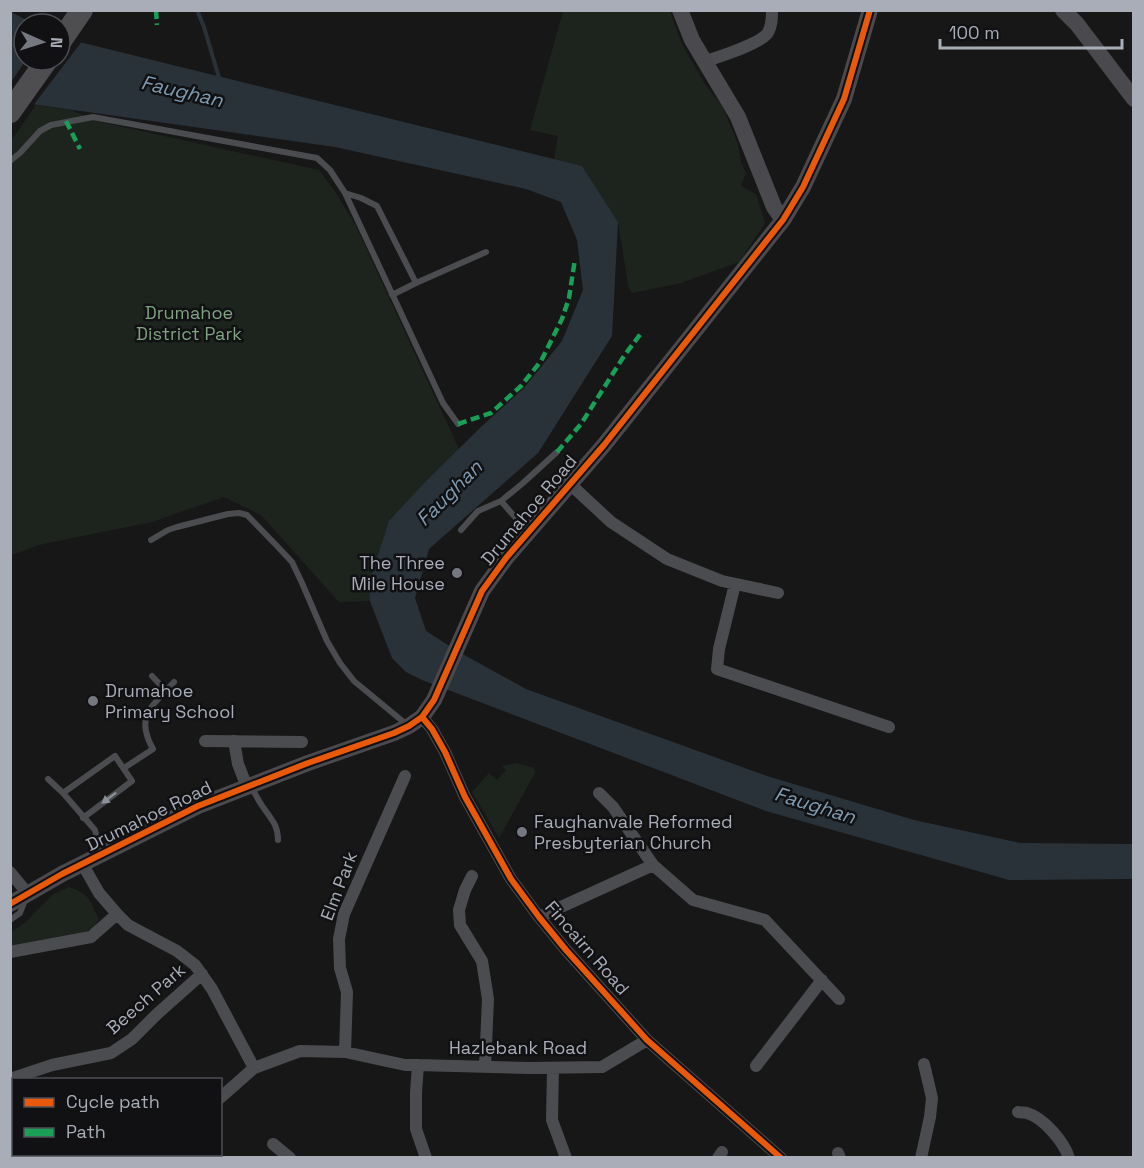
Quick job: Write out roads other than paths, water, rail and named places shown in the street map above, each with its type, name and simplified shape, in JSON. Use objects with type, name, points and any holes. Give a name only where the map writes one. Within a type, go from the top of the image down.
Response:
[{"type":"highway","points":[[72,25],[82,10]]},
{"type":"highway","points":[[14,107],[39,72]]},
{"type":"street","points":[[680,10],[692,40],[738,117],[774,207],[783,220]]},
{"type":"street","points":[[706,62],[759,41],[771,25],[772,10]]},
{"type":"street","name":"Drumahoe Road","points":[[10,904],[62,874],[198,806],[416,722],[434,700],[482,591],[506,558],[604,445],[783,220],[803,188],[844,99],[870,10]]},
{"type":"street","points":[[1063,10],[1077,24],[1134,99]]},
{"type":"street","points":[[570,484],[611,522],[667,559],[735,584],[778,593]]},
{"type":"street","points":[[735,584],[719,649],[717,669],[889,727]]},
{"type":"street","name":"Fincairn Road","points":[[416,722],[432,729],[465,797],[511,879],[566,950],[647,1040],[781,1158]]},
{"type":"street","points":[[205,741],[302,742]]},
{"type":"street","points":[[234,741],[238,764],[249,786]]},
{"type":"street","name":"Elm Park","points":[[345,1052],[347,992],[340,968],[339,939],[342,922],[405,776]]},
{"type":"street","points":[[599,793],[613,807],[653,865],[693,900],[765,920],[839,999]]},
{"type":"street","points":[[83,864],[99,893],[128,925],[177,951],[195,965],[212,990],[254,1068]]},
{"type":"street","points":[[539,917],[653,865]]},
{"type":"street","points":[[10,872],[28,894]]},
{"type":"street","points":[[472,876],[459,910],[460,925],[482,961],[488,999],[485,1067]]},
{"type":"street","points":[[10,952],[91,937],[117,914]]},
{"type":"street","name":"Beech Park","points":[[10,1078],[52,1065],[111,1053],[132,1039],[202,974]]},
{"type":"street","points":[[756,1066],[822,980]]},
{"type":"street","name":"Hazlebank Road","points":[[222,1096],[254,1068],[300,1050],[345,1052],[405,1065],[602,1067],[647,1040]]},
{"type":"street","points":[[921,1158],[932,1098],[924,1064]]},
{"type":"street","points":[[418,1065],[416,1129],[426,1158]]},
{"type":"street","points":[[553,1068],[552,1120],[566,1158]]},
{"type":"street","points":[[1018,1112],[1028,1113],[1049,1127],[1069,1158]]},
{"type":"street","points":[[273,1144],[290,1158]]},
{"type":"lane","points":[[10,160],[20,153],[40,131],[66,121],[93,117],[317,158],[330,170],[345,193],[442,403],[458,424]]},
{"type":"lane","points":[[345,193],[378,206],[416,283]]},
{"type":"lane","points":[[392,295],[486,252]]},
{"type":"lane","points":[[461,530],[478,511],[501,501],[556,452]]},
{"type":"lane","points":[[501,501],[528,533]]},
{"type":"lane","points":[[151,540],[177,527],[228,514],[247,515],[292,562],[327,641],[354,681],[416,722]]},
{"type":"lane","points":[[152,675],[166,691]]},
{"type":"lane","points":[[124,768],[153,750],[147,738],[148,712],[174,682]]},
{"type":"lane","points":[[63,793],[115,756],[132,780],[83,818]]},
{"type":"lane","points":[[48,779],[95,830],[100,855]]},
{"type":"lane","points":[[249,786],[272,817],[278,832],[278,840]]},
{"type":"lane","points":[[10,920],[20,913],[28,894]]},
{"type":"water","name":"Faughan","points":[[11,12],[12,72],[72,72],[72,40],[582,166],[618,222],[612,336],[538,453],[429,549],[415,598],[426,631],[526,689],[767,776],[914,820],[1020,843],[1133,844],[1133,879],[1009,880],[766,811],[406,672],[392,658],[370,601],[369,583],[389,521],[428,479],[524,388],[562,341],[583,290],[577,240],[561,202],[526,189],[335,147],[17,102],[11,98]]},
{"type":"waterway","name":"Faughan","points":[[197,10],[220,81]]},
{"type":"place","name":"The Three Mile House","points":[[457,573]]},
{"type":"place","name":"Drumahoe Primary School","points":[[93,701]]},
{"type":"place","name":"Faughanvale Reformed Presbyterian Church","points":[[522,832]]},
{"type":"park label","name":"Drumahoe District Park","points":[[189,323]]}]
